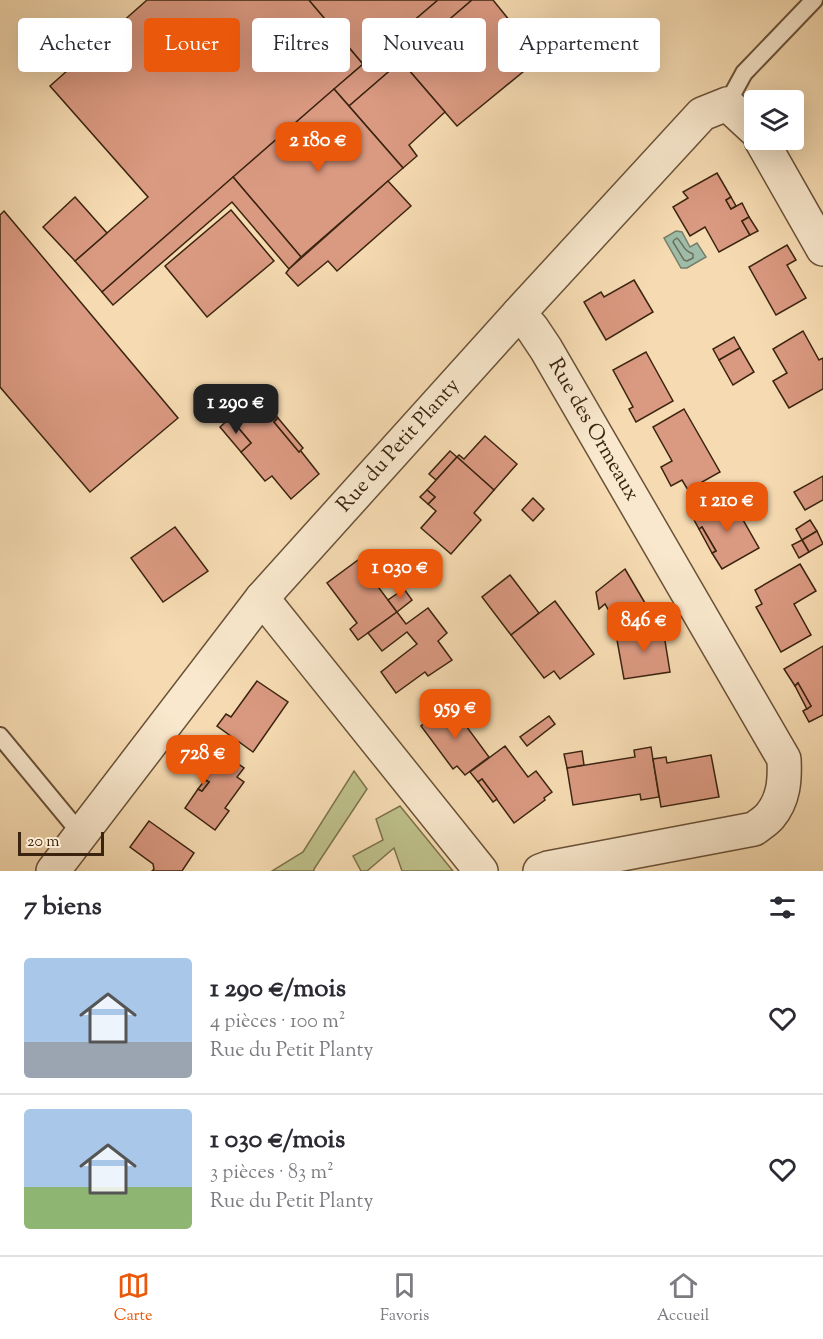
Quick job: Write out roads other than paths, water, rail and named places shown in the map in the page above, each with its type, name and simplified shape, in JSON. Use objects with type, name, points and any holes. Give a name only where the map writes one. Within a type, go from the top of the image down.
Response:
[{"type":"street","points":[[727,104],[744,120]]},
{"type":"street","name":"Rue du Petit Planty","points":[[53,871],[262,598],[702,114],[727,104]]},
{"type":"street","points":[[767,150],[823,249]]},
{"type":"street","name":"Rue des Ormeaux","points":[[519,313],[546,349],[784,759],[785,783],[770,816],[754,829],[540,871]]},
{"type":"street","points":[[262,598],[481,871]]},
{"type":"lane","points":[[727,104],[744,73],[814,0]]},
{"type":"lane","points":[[0,736],[81,834]]},
{"type":"water","points":[[676,231],[682,232],[690,247],[697,243],[706,257],[687,268],[681,268],[664,238]]}]
